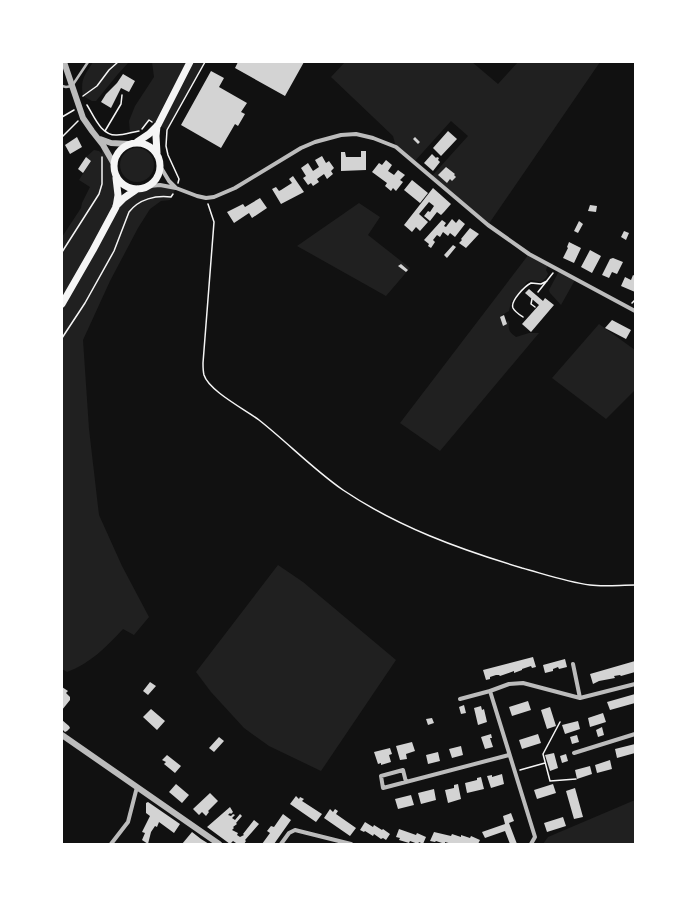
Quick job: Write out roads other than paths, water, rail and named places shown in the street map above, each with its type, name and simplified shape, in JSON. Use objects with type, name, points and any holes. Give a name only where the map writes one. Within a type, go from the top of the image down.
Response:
[{"type":"main road","points":[[157,154],[156,136],[158,125],[190,62]]},
{"type":"main road","points":[[116,207],[118,189],[114,164],[118,152],[129,144],[137,142],[149,134],[158,125]]},
{"type":"main road","points":[[62,304],[116,207],[124,198],[137,189],[149,186],[159,174],[160,160],[157,154],[152,148],[137,142]]},
{"type":"main road","points":[[115,174],[124,185],[137,189]]},
{"type":"street","points":[[64,62],[83,118],[89,128],[104,144],[114,164]]},
{"type":"street","points":[[149,186],[160,185],[176,188],[186,193],[206,198],[220,195],[235,188],[301,148],[315,142],[341,135],[356,134],[373,138],[396,147],[488,225],[529,254],[635,311]]},
{"type":"street","points":[[99,139],[111,143],[129,144]]},
{"type":"street","points":[[160,166],[176,188]]},
{"type":"street","points":[[573,664],[580,698]]},
{"type":"street","points":[[460,699],[509,684],[523,683],[580,698],[635,684]]},
{"type":"street","points":[[490,691],[535,838],[531,844]]},
{"type":"street","points":[[574,753],[635,734]]},
{"type":"street","points":[[62,735],[219,844]]},
{"type":"street","points":[[406,782],[402,770],[381,776],[383,788],[406,782],[509,755]]},
{"type":"street","points":[[111,844],[128,822],[137,787]]},
{"type":"street","points":[[281,844],[289,833],[295,830],[351,844]]},
{"type":"lane","points":[[62,86],[72,86],[88,62]]}]
